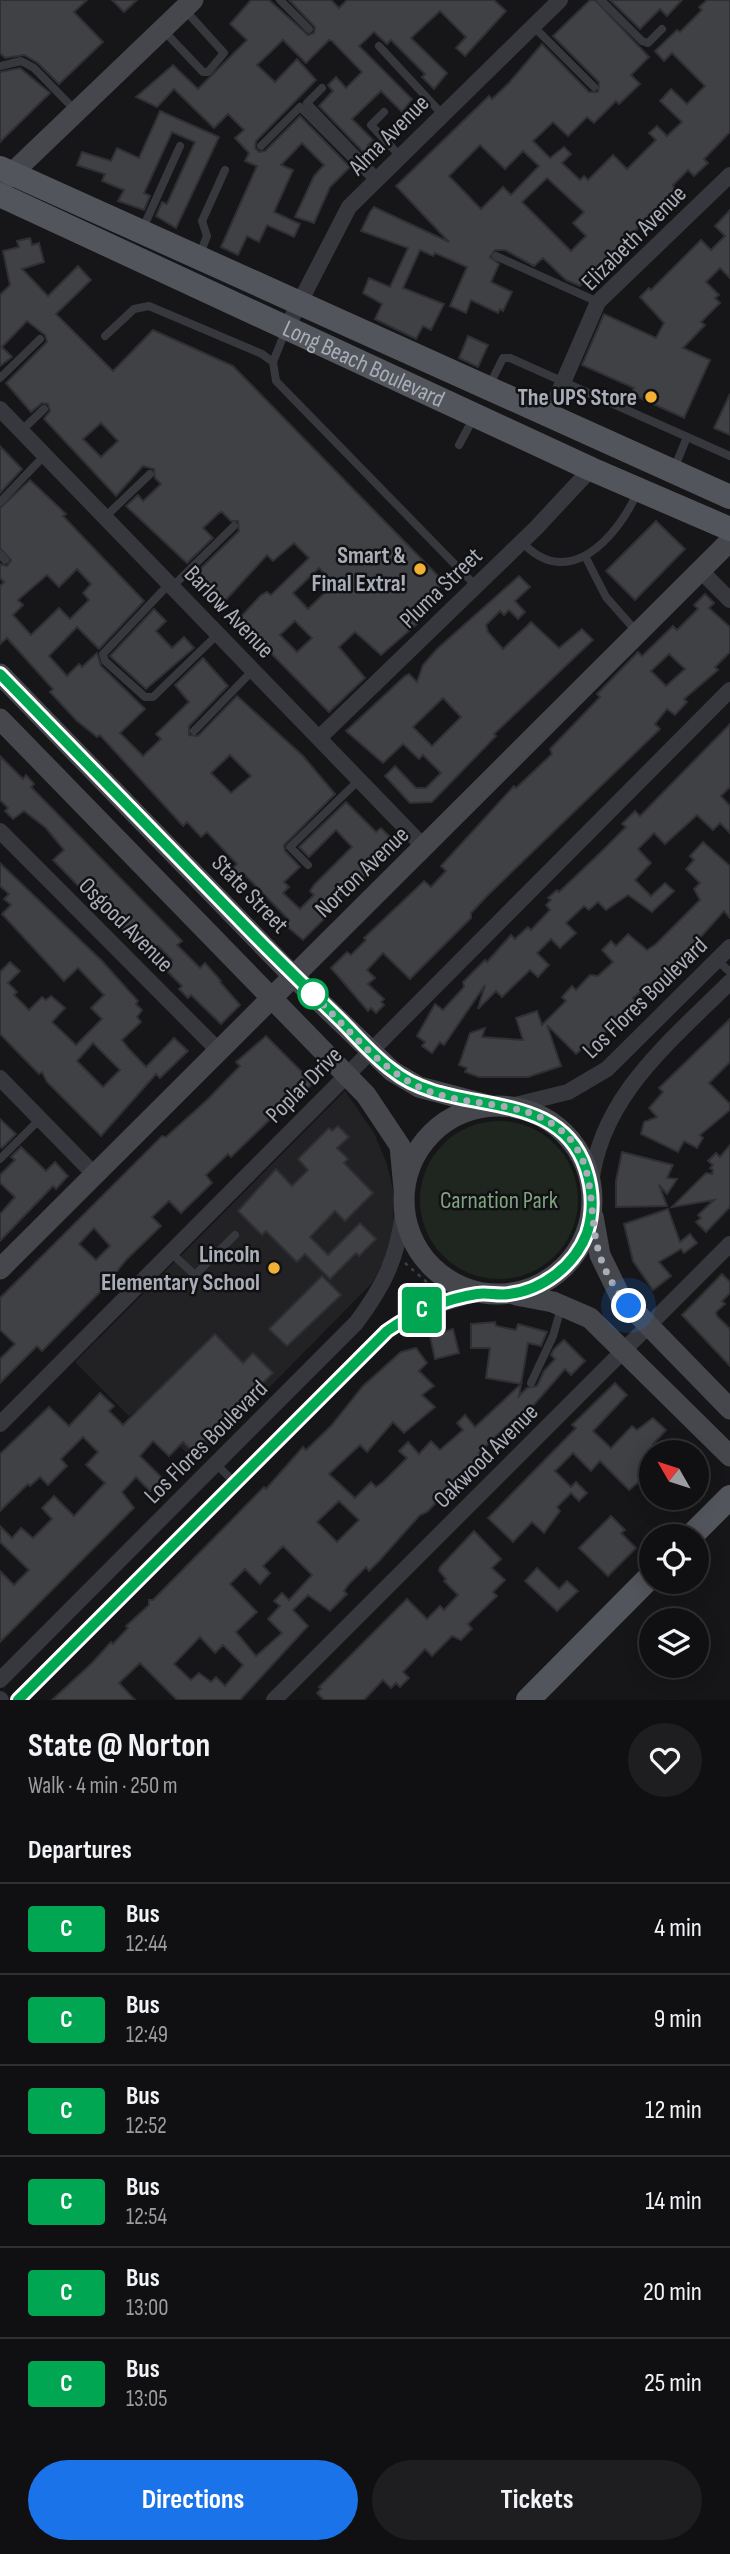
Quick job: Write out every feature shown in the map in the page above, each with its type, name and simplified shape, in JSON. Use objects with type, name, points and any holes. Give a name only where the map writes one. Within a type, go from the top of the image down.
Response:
[{"type":"main road","points":[[3,180],[189,5]]},
{"type":"main road","name":"Long Beach Boulevard","points":[[3,180],[142,230],[548,417],[730,497]]},
{"type":"main road","name":"Long Beach Boulevard","points":[[3,180],[150,262],[286,329],[591,469],[730,529]]},
{"type":"main road","points":[[475,415],[494,410],[540,426],[548,417]]},
{"type":"main road","points":[[591,469],[604,455],[658,477],[673,471]]},
{"type":"main road","name":"Norton Avenue","points":[[0,1269],[730,541]]},
{"type":"main road","name":"State Street","points":[[0,674],[293,975],[392,1071],[419,1087],[501,1106]]},
{"type":"main road","points":[[0,719],[366,1095],[400,1146],[403,1211],[411,1239],[427,1264],[451,1283],[478,1293],[510,1294],[562,1306],[590,1318],[625,1349],[730,1457]]},
{"type":"main road","points":[[24,743],[46,722]]},
{"type":"main road","points":[[404,1189],[410,1164],[424,1141],[443,1123],[466,1111],[501,1106],[540,1115],[564,1133],[582,1157],[591,1186],[600,1255],[613,1284],[648,1326],[730,1409]]},
{"type":"main road","points":[[510,1294],[546,1281],[574,1256],[586,1234],[592,1209]]},
{"type":"main road","points":[[703,1524],[730,1497]]},
{"type":"main road","points":[[528,1700],[639,1588]]},
{"type":"street","name":"Alma Avenue","points":[[286,329],[349,207],[399,155],[560,0]]},
{"type":"street","name":"Elizabeth Avenue","points":[[548,417],[598,302],[730,175]]},
{"type":"street","name":"Barlow Avenue","points":[[0,410],[320,737],[424,848]]},
{"type":"street","name":"Pluma Street","points":[[320,737],[522,542],[591,469]]},
{"type":"street","points":[[701,571],[730,600]]},
{"type":"street","name":"Poplar Drive","points":[[0,1424],[730,690]]},
{"type":"street","name":"Osgood Avenue","points":[[0,831],[219,1051]]},
{"type":"street","name":"Los Flores Boulevard","points":[[501,1106],[568,1092],[591,1080],[622,1056],[730,947]]},
{"type":"street","name":"Los Flores Boulevard","points":[[591,1186],[594,1161],[614,1110],[649,1063],[730,982]]},
{"type":"street","points":[[0,1078],[94,1174]]},
{"type":"street","name":"Los Flores Boulevard","points":[[0,1680],[356,1323],[373,1301],[400,1245],[403,1211]]},
{"type":"street","name":"Oakwood Avenue","points":[[274,1700],[730,1244]]},
{"type":"street","name":"Los Flores Boulevard","points":[[18,1700],[387,1331],[418,1311],[478,1293]]},
{"type":"lane","points":[[280,0],[309,29]]},
{"type":"lane","points":[[601,0],[642,41],[648,43],[662,29]]},
{"type":"lane","points":[[163,30],[203,72],[208,72],[225,56],[189,5]]},
{"type":"lane","points":[[533,26],[594,87]]},
{"type":"lane","points":[[379,46],[442,114]]},
{"type":"lane","points":[[0,66],[21,61],[34,68],[77,112]]},
{"type":"lane","points":[[322,88],[307,103],[376,179]]},
{"type":"lane","points":[[261,146],[300,107],[376,179]]},
{"type":"lane","points":[[384,112],[371,125],[399,155]]},
{"type":"lane","points":[[142,230],[180,146]]},
{"type":"lane","points":[[198,256],[207,236],[202,221],[225,170]]},
{"type":"lane","points":[[496,257],[598,302]]},
{"type":"lane","points":[[106,336],[135,309],[149,306],[262,354],[273,362]]},
{"type":"lane","points":[[286,329],[273,362],[276,381],[476,586]]},
{"type":"lane","points":[[0,378],[40,339]]},
{"type":"lane","points":[[488,389],[503,358],[510,358],[730,456]]},
{"type":"lane","points":[[22,431],[44,409]]},
{"type":"lane","points":[[459,445],[475,415]]},
{"type":"lane","points":[[673,471],[687,437]]},
{"type":"lane","points":[[0,502],[45,455]]},
{"type":"lane","points":[[105,517],[150,474]]},
{"type":"lane","points":[[522,542],[534,555],[566,563],[592,553],[628,515],[639,490]]},
{"type":"lane","points":[[219,633],[153,696],[145,697],[105,661],[103,654],[171,584],[234,526]]},
{"type":"lane","points":[[584,556],[606,597],[638,633]]},
{"type":"lane","points":[[194,731],[254,669]]},
{"type":"lane","points":[[308,865],[290,847],[360,779]]},
{"type":"lane","points":[[717,960],[730,972]]},
{"type":"lane","points":[[0,1159],[40,1119]]},
{"type":"lane","points":[[170,1252],[195,1275],[235,1236]]},
{"type":"lane","points":[[531,1383],[553,1336],[562,1306]]},
{"type":"lane","points":[[216,1464],[234,1482]]},
{"type":"path","points":[[402,1260],[437,1291]]},
{"type":"shaded area","name":"Lincoln Elementary School","points":[[345,1091],[374,1133],[387,1164],[394,1194],[393,1229],[388,1254],[373,1282],[196,1462],[140,1407],[129,1416],[75,1362]]},
{"type":"green space","name":"Carnation Park","points":[[499,1121],[529,1127],[555,1144],[572,1170],[578,1200],[572,1230],[555,1256],[529,1273],[499,1279],[469,1273],[443,1256],[426,1230],[420,1200],[426,1170],[443,1144],[469,1127]]},
{"type":"building","points":[[0,0],[87,0],[74,12],[103,42],[59,84],[38,63],[24,55],[5,58],[0,53]]},
{"type":"building","points":[[112,0],[137,0],[124,12]]},
{"type":"building","points":[[251,0],[269,0],[308,35],[314,33],[315,27],[289,0],[331,0],[339,8],[347,0],[494,0],[506,11],[465,56],[456,48],[466,37],[440,11],[411,38],[447,73],[434,89],[422,77],[425,74],[391,40],[387,44],[374,32],[359,46],[412,99],[402,112],[381,91],[352,119],[373,140],[368,145],[372,148],[365,154],[319,106],[333,91],[328,85],[336,77],[346,88],[362,72],[332,41],[329,40],[306,63],[283,40],[257,65],[275,82],[297,59],[316,80],[256,141],[255,148],[259,152],[265,151],[300,116],[350,167],[330,187],[314,223],[295,217],[314,176],[324,165],[302,143],[281,165],[293,170],[274,212],[300,224],[294,237],[267,225],[259,242],[247,236],[238,255],[221,247],[257,166],[245,161],[249,153],[235,138],[244,130],[228,114],[214,128],[174,89],[157,107],[136,97],[173,65],[198,89],[247,40],[230,24]]},
{"type":"building","points":[[590,0],[595,0],[649,57],[631,75],[640,84],[619,104],[616,101],[594,123],[587,117],[568,136],[553,122],[533,141],[550,158],[564,147],[571,154],[562,163],[580,180],[584,176],[588,180],[613,155],[627,169],[656,140],[649,133],[657,126],[667,136],[682,122],[660,101],[671,89],[687,104],[705,86],[672,53],[664,61],[655,51],[677,30],[680,32],[702,10],[699,7],[707,0],[730,0],[730,132],[704,159],[708,163],[694,176],[688,170],[673,185],[675,191],[580,286],[566,280],[543,258],[534,266],[505,250],[495,250],[490,257],[499,264],[491,282],[512,292],[503,311],[500,309],[498,313],[471,300],[466,313],[450,306],[467,267],[435,253],[433,256],[420,250],[403,288],[444,304],[431,330],[423,326],[416,339],[375,319],[382,304],[363,293],[369,278],[390,287],[408,248],[361,231],[374,207],[449,242],[396,186],[489,96],[492,99],[509,83],[542,44],[589,92],[598,92],[599,82],[553,36]],"holes":[[[480,145],[505,169],[523,151],[539,166],[511,195],[503,187],[481,209],[449,176]],[[547,178],[584,212],[573,223],[586,236],[571,251],[522,202]]]},
{"type":"building","points":[[610,0],[682,0],[667,16],[660,9],[640,29]]},
{"type":"building","points":[[20,68],[50,93],[0,142],[0,72]]},
{"type":"building","points":[[160,111],[219,137],[176,228],[156,216],[162,202],[167,204],[195,142],[172,132],[144,193],[150,196],[144,210],[118,201],[124,190],[102,181],[105,174],[77,165],[82,152],[111,161],[117,148],[139,158]]},
{"type":"building","points":[[730,210],[730,278],[720,268],[706,282],[719,295],[715,298],[720,303],[701,322],[705,325],[683,348],[710,360],[684,418],[631,394],[634,388],[582,365],[604,314],[656,338],[664,323],[640,297],[649,288],[651,290],[701,240],[711,250],[725,236],[715,226]]},
{"type":"building","points":[[30,238],[32,245],[39,243],[44,262],[22,269],[48,296],[78,266],[91,280],[56,314],[113,371],[153,330],[233,366],[444,582],[409,616],[417,624],[381,655],[355,632],[339,647],[365,678],[329,712],[238,620],[261,595],[267,592],[271,595],[309,558],[294,543],[273,561],[267,555],[223,603],[194,575],[239,531],[238,521],[231,521],[222,512],[219,513],[203,528],[213,538],[187,563],[126,506],[138,495],[143,501],[161,484],[155,478],[154,469],[143,466],[116,496],[44,419],[50,411],[48,404],[42,403],[31,412],[6,383],[47,342],[45,335],[27,321],[2,347],[12,357],[0,366],[0,295],[10,285],[3,251],[19,247],[17,241]],"holes":[[[101,423],[118,441],[101,457],[83,439]],[[319,568],[334,584],[308,609],[293,593]],[[295,621],[312,638],[297,652],[280,635]]]},
{"type":"building","points":[[468,336],[488,345],[478,367],[459,358]]},
{"type":"building","points":[[730,394],[730,435],[714,428]]},
{"type":"building","points":[[0,446],[22,469],[0,493]]},
{"type":"building","points":[[30,480],[66,514],[63,516],[144,601],[99,649],[77,627],[49,656],[67,676],[79,664],[82,667],[97,653],[101,666],[145,709],[120,733],[143,756],[161,739],[156,734],[189,702],[175,685],[203,658],[228,686],[189,726],[189,735],[198,736],[237,696],[303,756],[335,794],[284,845],[285,851],[300,867],[284,882],[289,887],[283,893],[300,909],[314,895],[310,891],[314,885],[352,847],[336,830],[309,857],[299,847],[346,802],[376,832],[381,828],[393,840],[366,868],[370,872],[361,881],[359,878],[324,913],[327,916],[303,940],[284,924],[289,920],[243,873],[240,876],[233,868],[237,864],[207,832],[201,837],[187,822],[183,826],[100,735],[97,737],[77,721],[50,692],[53,689],[7,638],[0,644],[0,586],[4,582],[0,578],[0,564],[7,566],[11,560],[0,548],[0,508]],"holes":[[[77,569],[91,584],[83,593],[89,600],[70,619],[59,608],[31,635],[13,615],[23,605],[18,600],[47,575],[59,587]],[[230,755],[251,776],[231,793],[211,773]]]},
{"type":"building","points":[[656,521],[685,549],[635,600],[606,571]]},
{"type":"building","points":[[519,576],[530,587],[515,601],[525,612],[518,619],[509,610],[504,615],[500,611],[486,625],[488,632],[503,649],[531,622],[559,648],[582,629],[593,640],[494,734],[496,736],[432,802],[410,803],[385,776],[395,766],[416,788],[426,788],[441,773],[423,755],[419,759],[403,744],[383,763],[346,731],[405,676],[409,674],[417,682],[423,665],[437,649]],"holes":[[[443,698],[461,717],[432,746],[413,727]]]},
{"type":"building","points":[[705,594],[714,603],[709,608],[730,627],[730,652],[715,667],[718,670],[684,699],[687,702],[675,715],[667,709],[655,724],[660,729],[488,895],[471,913],[471,918],[410,979],[383,953],[367,970],[375,978],[368,984],[384,999],[381,1002],[384,1005],[376,1013],[371,1008],[368,1011],[331,968],[347,952],[351,955],[366,940],[364,938],[424,881],[431,887],[446,871],[441,866],[514,786],[516,788],[552,754],[550,749],[600,697],[597,694],[638,652],[642,656],[673,626],[677,630],[698,609],[694,605]],"holes":[[[669,654],[685,669],[666,686],[651,671]]]},
{"type":"building","points":[[154,609],[166,621],[156,631],[172,648],[184,637],[194,648],[146,689],[110,656]]},
{"type":"building","points":[[730,724],[730,787],[721,796],[730,806],[730,833],[720,823],[713,830],[697,815],[665,844],[654,833],[638,849],[651,863],[635,880],[651,896],[665,883],[674,891],[652,912],[628,895],[606,910],[598,902],[589,910],[584,906],[566,923],[576,933],[560,948],[551,939],[537,953],[549,965],[538,977],[530,970],[502,997],[496,991],[478,1009],[485,985],[444,1045],[440,1042],[432,1053],[422,1046],[425,1042],[417,1036],[435,1004],[443,1010],[464,987],[463,982],[485,960],[487,962],[511,935],[515,939],[528,927],[531,930],[550,910],[546,905],[551,900],[548,898],[557,890],[559,892],[626,827],[622,824],[635,811],[640,816]]},
{"type":"building","points":[[0,756],[23,779],[26,775],[34,784],[31,787],[182,941],[177,945],[200,968],[205,963],[221,981],[240,1005],[221,1024],[191,995],[188,998],[179,989],[182,986],[164,968],[172,960],[158,946],[147,956],[53,860],[64,850],[46,828],[24,811],[13,819],[5,811],[8,808],[0,800]]},
{"type":"building","points":[[703,842],[730,866],[730,918],[724,911],[680,960],[633,998],[635,1001],[587,1052],[583,1048],[576,1054],[547,1025],[561,1066],[528,1077],[479,1077],[465,1072],[467,1068],[459,1065],[470,1033],[485,1028],[482,1037],[523,1040],[516,1018],[537,1011],[542,1025],[566,1001],[562,997],[572,986],[576,990],[590,975],[598,976],[613,962],[602,950],[611,941],[616,946],[628,934],[647,950],[656,944],[700,900],[694,889],[700,883],[686,869],[694,860],[690,856]]},
{"type":"building","points":[[0,863],[102,961],[138,1001],[136,1004],[142,1010],[137,1017],[141,1022],[122,1040],[146,1067],[174,1038],[188,1051],[160,1078],[156,1074],[101,1136],[47,1082],[42,1072],[39,1074],[0,1034],[0,972],[10,962],[20,971],[8,983],[17,992],[14,995],[29,1010],[42,997],[46,1000],[51,996],[65,1008],[52,1022],[76,1045],[102,1019],[91,1008],[104,995],[78,968],[64,981],[2,914],[11,905],[4,899],[9,894],[0,886]],"holes":[[[93,1043],[120,1070],[103,1087],[77,1061]]]},
{"type":"building","points":[[730,1019],[730,1062],[709,1083],[730,1104],[730,1110],[700,1135],[703,1138],[697,1148],[684,1141],[678,1152],[641,1134],[644,1122],[657,1117],[649,1108],[663,1092],[659,1088]]},
{"type":"building","points":[[266,1036],[313,1083],[292,1104],[289,1101],[231,1157],[228,1154],[206,1175],[212,1183],[181,1213],[169,1201],[152,1217],[161,1226],[42,1351],[37,1346],[0,1383],[0,1359],[15,1344],[0,1330],[0,1298],[162,1136],[166,1137],[207,1100],[240,1066],[236,1062]],"holes":[[[94,1228],[110,1246],[96,1260],[79,1244]]]},
{"type":"building","points":[[0,1119],[16,1134],[2,1148],[0,1146]]},
{"type":"building","points":[[338,1126],[349,1137],[337,1148],[348,1159],[344,1163],[373,1193],[345,1221],[335,1211],[310,1237],[328,1255],[360,1223],[376,1239],[359,1256],[356,1253],[330,1279],[305,1254],[297,1262],[266,1231],[262,1235],[238,1211],[276,1169],[292,1186],[308,1170],[298,1159],[329,1128],[332,1131]]},
{"type":"building","points":[[730,1145],[730,1207],[706,1232],[696,1222],[701,1218],[698,1215],[714,1200],[672,1207],[706,1173],[712,1174],[713,1170],[710,1168],[713,1165],[708,1161],[716,1153],[720,1157]]},
{"type":"building","points":[[21,1147],[46,1171],[55,1162],[68,1176],[56,1189],[53,1186],[0,1241],[0,1214],[15,1197],[0,1183],[0,1175],[15,1160],[11,1157]]},
{"type":"building","points":[[622,1152],[673,1165],[667,1178],[677,1179],[667,1194],[659,1185],[667,1206],[616,1207],[616,1181]]},
{"type":"building","points":[[668,1209],[680,1242],[690,1234],[697,1243],[684,1253],[681,1249],[659,1262],[671,1276],[653,1290],[633,1261],[624,1224]]},
{"type":"building","points":[[722,1274],[730,1282],[730,1293],[722,1301],[725,1304],[716,1312],[730,1329],[730,1366],[682,1315]]},
{"type":"building","points":[[322,1276],[341,1295],[287,1346],[269,1329]]},
{"type":"building","points":[[495,1322],[496,1326],[516,1330],[518,1324],[547,1332],[541,1346],[528,1343],[519,1396],[527,1388],[537,1386],[544,1371],[555,1359],[551,1355],[554,1349],[564,1340],[585,1361],[571,1375],[565,1369],[525,1415],[520,1418],[517,1416],[493,1439],[479,1453],[482,1456],[427,1512],[420,1515],[379,1561],[369,1571],[366,1567],[349,1584],[344,1591],[347,1594],[330,1611],[308,1595],[293,1610],[308,1626],[240,1700],[177,1700],[140,1663],[119,1683],[135,1700],[52,1700],[111,1642],[113,1644],[128,1628],[126,1626],[149,1605],[149,1600],[153,1600],[264,1487],[266,1489],[303,1447],[306,1450],[331,1426],[363,1386],[401,1352],[416,1348],[427,1363],[419,1371],[434,1386],[422,1395],[435,1407],[404,1433],[393,1422],[367,1452],[360,1445],[329,1474],[355,1498],[371,1482],[376,1487],[383,1482],[407,1458],[399,1451],[408,1442],[419,1454],[431,1441],[440,1450],[463,1430],[457,1423],[465,1415],[475,1427],[521,1384],[486,1378],[490,1348],[471,1348],[471,1324]],"holes":[[[339,1501],[359,1520],[337,1542],[317,1522]],[[283,1546],[312,1575],[289,1600],[282,1593],[274,1601],[280,1606],[268,1619],[282,1633],[256,1656],[236,1632],[257,1612],[230,1584],[245,1569],[260,1584],[270,1573],[263,1566]],[[200,1637],[215,1653],[223,1645],[243,1665],[225,1686],[216,1677],[211,1682],[199,1673],[191,1680],[174,1664]]]},
{"type":"building","points":[[453,1329],[459,1353],[435,1359],[430,1336]]},
{"type":"building","points":[[215,1334],[243,1363],[253,1353],[273,1373],[193,1452],[183,1442],[169,1456],[153,1441],[140,1456],[163,1479],[150,1491],[136,1477],[122,1492],[134,1508],[0,1642],[0,1571],[14,1585],[29,1570],[0,1542],[0,1526],[12,1538],[21,1528],[33,1538],[52,1519],[42,1508],[54,1496],[74,1516],[105,1483],[86,1465],[98,1452],[83,1437],[61,1459],[67,1466],[48,1485],[40,1477],[30,1486],[28,1484],[0,1511],[0,1454],[49,1407],[69,1426],[100,1393],[114,1406],[109,1411],[123,1425]]},
{"type":"building","points":[[615,1383],[627,1395],[593,1431],[611,1448],[632,1426],[637,1430],[653,1418],[666,1430],[657,1440],[639,1440],[639,1482],[629,1490],[600,1461],[591,1471],[573,1453],[555,1471],[571,1487],[576,1482],[587,1493],[579,1501],[571,1493],[557,1507],[560,1511],[544,1533],[532,1522],[513,1542],[488,1518],[576,1428],[572,1425]]},
{"type":"building","points":[[611,1516],[625,1530],[621,1533],[636,1548],[608,1576],[579,1548]]},
{"type":"building","points":[[474,1531],[501,1559],[492,1568],[505,1580],[493,1592],[497,1596],[468,1624],[472,1629],[461,1640],[452,1636],[432,1656],[425,1649],[403,1672],[409,1678],[400,1687],[396,1683],[391,1688],[383,1680],[364,1700],[324,1700],[317,1693],[321,1689],[319,1687],[407,1599],[427,1619],[440,1606],[444,1610],[458,1595],[444,1581],[446,1579],[439,1571],[440,1567]]},
{"type":"building","points":[[537,1568],[559,1589],[567,1581],[578,1591],[557,1611],[525,1581]]},
{"type":"bus line","name":"C","points":[[0,674],[293,975],[392,1071],[419,1087],[491,1106],[511,1107],[540,1115],[564,1133],[582,1157],[591,1186],[592,1209],[586,1234],[574,1256],[556,1274],[535,1287],[510,1294],[478,1293],[418,1311],[387,1331],[364,1351],[18,1700]]},
{"type":"place","name":"The UPS Store","points":[[651,397]]},
{"type":"place","name":"Smart & Final Extra!","points":[[420,569]]},
{"type":"place","name":"Lincoln Elementary School","points":[[274,1268]]},
{"type":"route","points":[[313,994],[309,991],[392,1071],[419,1087],[491,1106],[511,1107],[540,1115],[564,1133],[582,1157],[591,1186],[600,1255],[613,1284],[629,1306]]}]
